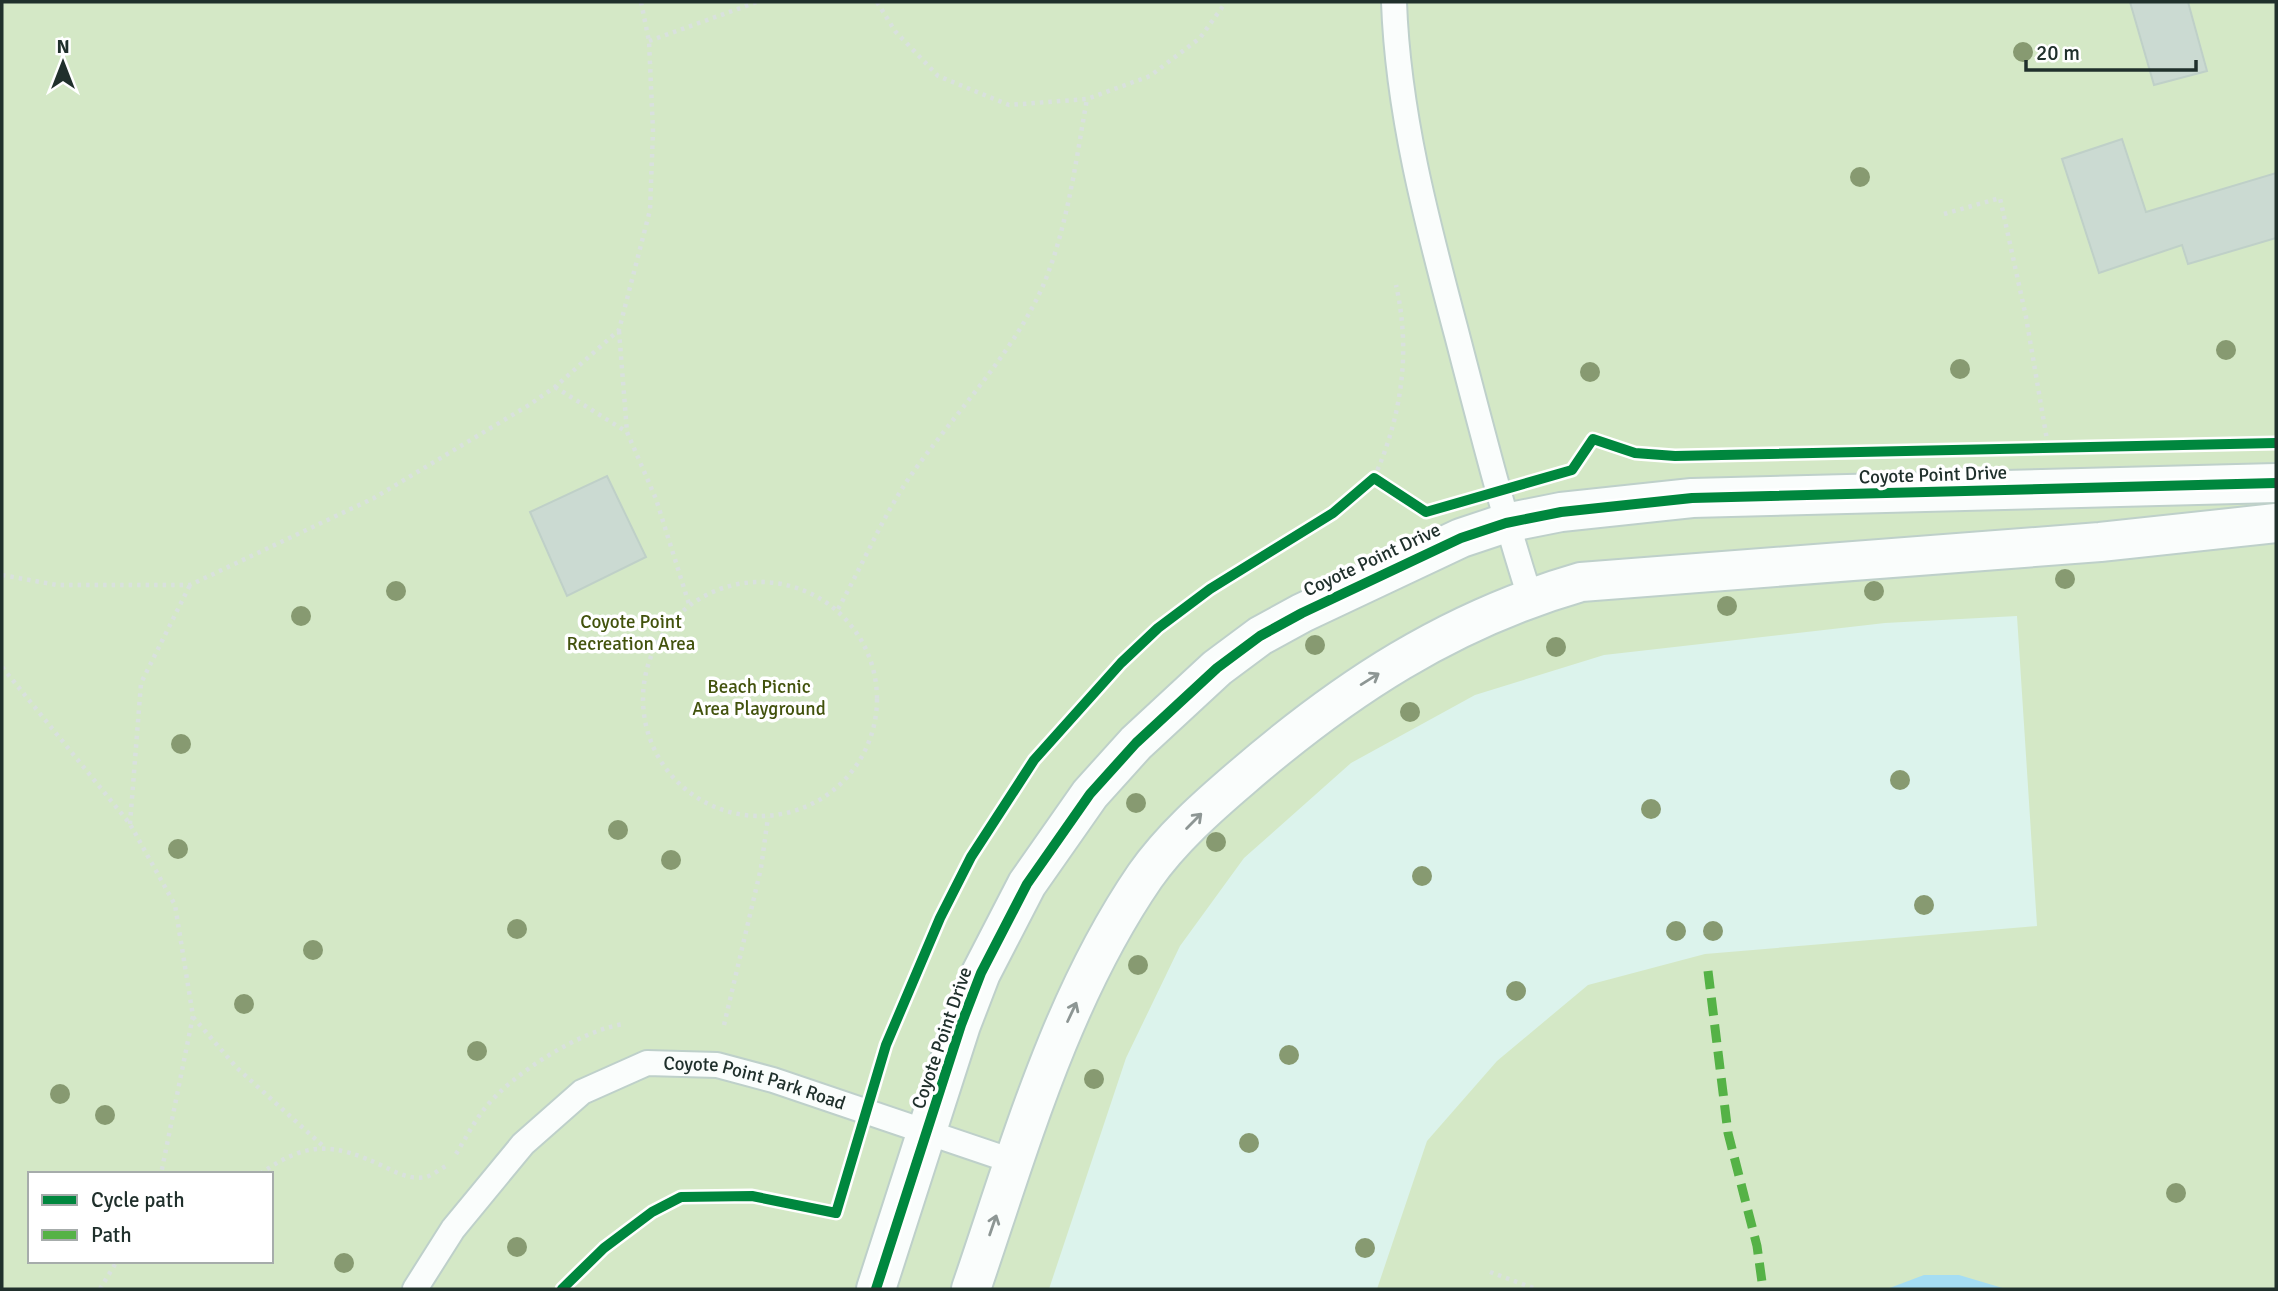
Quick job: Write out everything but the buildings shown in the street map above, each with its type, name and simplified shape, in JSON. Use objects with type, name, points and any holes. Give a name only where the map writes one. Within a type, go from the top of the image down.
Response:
[{"type":"street","name":"Coyote Point Drive","points":[[876,1289],[981,973],[1015,906],[1052,845],[1090,794],[1136,743],[1217,668],[1260,636],[1461,538],[1506,523],[1561,512],[1692,498],[2276,483]]},
{"type":"street","points":[[971,1289],[1048,1062],[1096,961],[1146,874],[1214,801],[1302,725],[1407,656],[1530,597],[1581,582],[2100,542],[2276,523]]},
{"type":"lane","points":[[1394,2],[1398,62],[1414,169],[1506,523],[1530,597]]},
{"type":"lane","name":"Coyote Point Park Road","points":[[415,1289],[453,1229],[523,1144],[582,1092],[647,1063],[717,1065],[773,1080],[1015,1162]]},
{"type":"path","points":[[641,2],[649,41],[653,131],[650,210],[619,330],[626,432],[656,499],[689,604]]},
{"type":"path","points":[[649,41],[757,2]]},
{"type":"path","points":[[877,2],[895,31],[938,76],[1009,105],[1087,99],[1150,76],[1200,38],[1226,2]]},
{"type":"path","points":[[838,609],[907,482],[953,416],[1016,338],[1033,306],[1060,237],[1087,99]]},
{"type":"path","points":[[1944,214],[2000,198],[2026,317],[2048,448]]},
{"type":"path","points":[[1375,482],[1389,444],[1405,357],[1402,312],[1394,274]]},
{"type":"path","points":[[2,575],[57,585],[190,585],[374,498],[555,387],[619,330]]},
{"type":"path","points":[[555,387],[626,432]]},
{"type":"path","points":[[2034,448],[2062,447]]},
{"type":"path","points":[[764,581],[803,588],[838,609],[863,639],[877,677],[878,716],[865,755],[841,786],[807,808],[768,817],[731,813],[695,797],[668,773],[649,740],[642,702],[647,665],[663,631],[689,604],[725,585],[764,581]]},
{"type":"path","points":[[130,824],[141,683],[190,585]]},
{"type":"path","points":[[2,667],[130,824],[175,905],[193,1016],[161,1172]]},
{"type":"path","points":[[724,1026],[761,868],[768,817]]},
{"type":"path","points":[[193,1016],[237,1068],[324,1147]]},
{"type":"path","points":[[100,1289],[116,1263]]},
{"type":"path","points":[[1490,1272],[1536,1289]]},
{"type":"green space","name":"Coyote Point Recreation Area","points":[[2,2],[2276,2],[2276,1289],[1377,1289],[1427,1141],[1497,1061],[1588,985],[1705,954],[2037,926],[2017,616],[1885,623],[1604,655],[1475,695],[1351,763],[1244,858],[1180,946],[1126,1058],[1049,1289],[2,1289]]},
{"type":"water","points":[[1924,1275],[1959,1275],[2006,1289],[1887,1289]]},
{"type":"marked path","points":[[1708,971],[1728,1133],[1757,1246],[1763,1289]]},
{"type":"cycle path","points":[[562,1289],[604,1248],[652,1212],[681,1197],[752,1196],[836,1213],[886,1045],[940,918],[971,857],[1034,760],[1121,663],[1158,628],[1210,589],[1333,513],[1374,478],[1426,512],[1572,470],[1593,439],[1635,453],[1675,456],[2276,443]]},
{"type":"cycle path","points":[[876,1289],[961,1025],[981,973],[1027,884],[1090,794],[1136,743],[1217,668],[1260,636],[1302,613],[1461,538],[1506,523],[1561,512],[1692,498],[2276,483]]},
{"type":"park label","name":"Beach Picnic Area Playground","points":[[759,698]]}]
